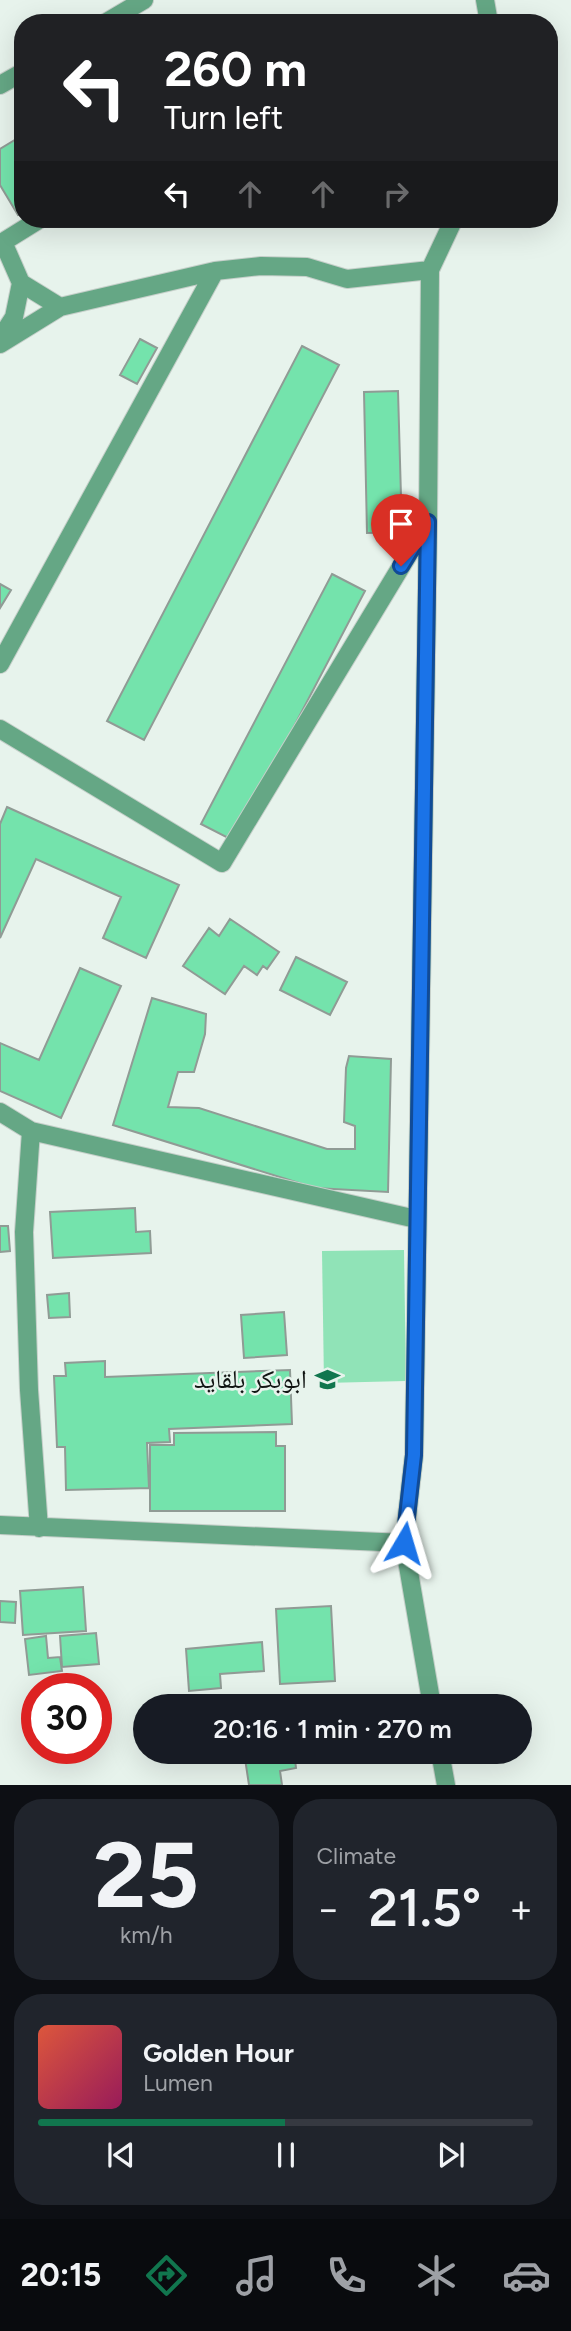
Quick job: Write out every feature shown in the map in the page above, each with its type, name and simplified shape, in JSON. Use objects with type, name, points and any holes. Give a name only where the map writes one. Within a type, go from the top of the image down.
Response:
[{"type":"street","points":[[120,14],[144,0]]},
{"type":"street","points":[[0,342],[14,317],[21,283],[2,239],[23,228]]},
{"type":"street","points":[[430,1694],[404,1543],[414,1455],[430,270],[450,228]]},
{"type":"street","points":[[0,342],[60,307],[215,271],[261,266],[307,267],[347,279],[430,270]]},
{"type":"street","points":[[0,664],[215,271]]},
{"type":"street","points":[[21,283],[60,307]]},
{"type":"street","points":[[0,729],[222,863],[428,522]]},
{"type":"street","points":[[0,1112],[31,1131],[416,1219]]},
{"type":"street","points":[[31,1131],[24,1232],[29,1390],[38,1528]]},
{"type":"street","points":[[0,1525],[404,1543]]},
{"type":"street","points":[[442,1764],[446,1785]]},
{"type":"green space","points":[[404,1250],[406,1381],[324,1383],[322,1251]]},
{"type":"building","points":[[14,140],[14,208],[0,185],[0,149]]},
{"type":"building","points":[[140,339],[157,348],[137,384],[120,375]]},
{"type":"building","points":[[302,346],[339,365],[144,740],[107,721]]},
{"type":"building","points":[[398,391],[402,532],[367,533],[364,392]]},
{"type":"building","points":[[332,574],[365,591],[234,841],[201,824]]},
{"type":"building","points":[[0,584],[11,590],[0,608]]},
{"type":"building","points":[[7,807],[179,885],[146,958],[103,938],[121,897],[36,859],[0,938],[0,824]]},
{"type":"building","points":[[230,919],[279,952],[267,969],[263,966],[257,975],[244,966],[225,994],[183,966],[209,928],[219,936]]},
{"type":"building","points":[[296,957],[347,982],[330,1015],[280,990]]},
{"type":"building","points":[[80,968],[121,986],[61,1118],[0,1091],[0,1043],[39,1060]]},
{"type":"building","points":[[152,998],[206,1014],[205,1034],[194,1072],[178,1072],[168,1107],[199,1108],[327,1149],[355,1149],[355,1126],[344,1122],[349,1056],[391,1059],[388,1192],[315,1188],[113,1125]]},
{"type":"building","points":[[135,1208],[136,1232],[150,1231],[151,1253],[53,1258],[50,1212]]},
{"type":"building","points":[[0,1226],[8,1226],[10,1251],[0,1252]]},
{"type":"building","points":[[69,1293],[70,1317],[49,1318],[47,1295]]},
{"type":"building","points":[[284,1312],[287,1355],[244,1358],[241,1315]]},
{"type":"building","points":[[105,1361],[105,1377],[290,1370],[292,1424],[169,1429],[170,1442],[147,1443],[149,1488],[66,1490],[65,1447],[57,1447],[54,1376],[66,1376],[65,1363]]},
{"type":"building","points":[[276,1432],[276,1446],[285,1446],[285,1511],[150,1511],[150,1445],[174,1445],[174,1433]]},
{"type":"building","points":[[83,1587],[86,1631],[23,1635],[20,1591]]},
{"type":"building","points":[[0,1601],[16,1602],[15,1623],[0,1622]]},
{"type":"building","points":[[331,1606],[335,1681],[280,1684],[276,1609]]},
{"type":"building","points":[[96,1633],[99,1664],[62,1667],[60,1636]]},
{"type":"building","points":[[46,1636],[48,1658],[60,1657],[62,1671],[29,1673],[25,1639]]},
{"type":"building","points":[[262,1642],[264,1671],[220,1674],[221,1688],[189,1691],[186,1649]]},
{"type":"building","points":[[246,1764],[296,1764],[296,1768],[280,1771],[282,1785],[249,1785]]},
{"type":"place","name":"ابوبكر بلقايد","points":[[327,1379]]},
{"type":"route","points":[[401,566],[428,522],[414,1455],[404,1543]]}]
